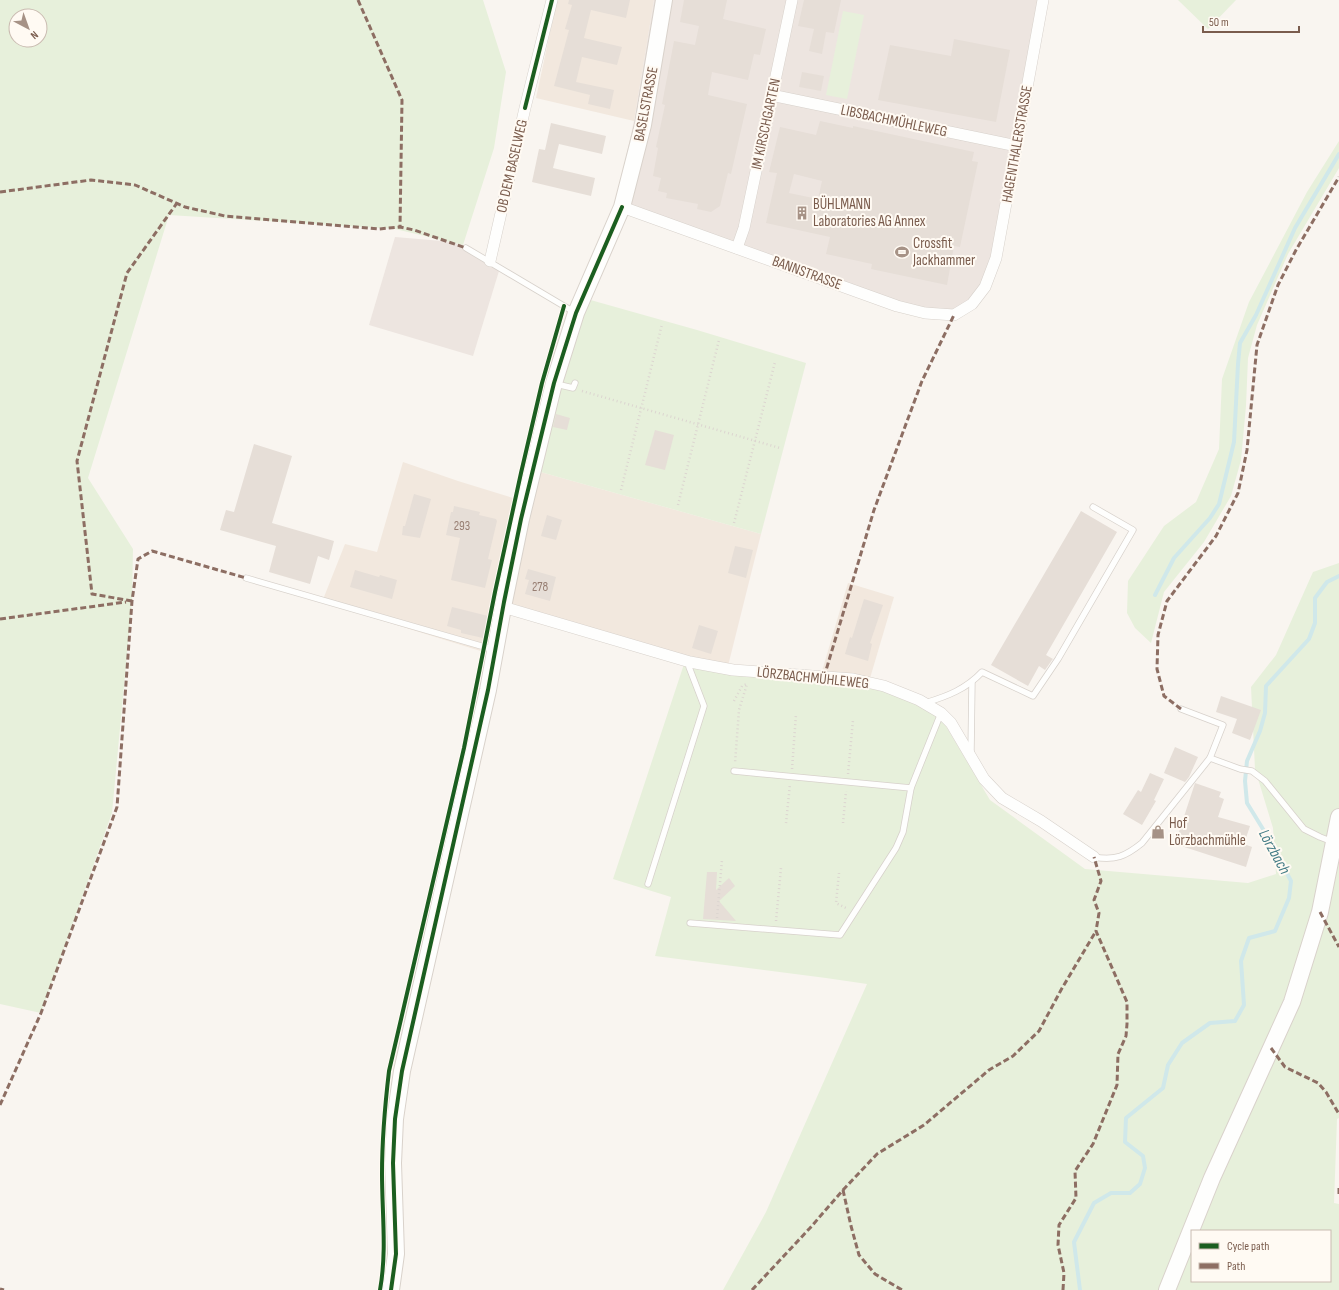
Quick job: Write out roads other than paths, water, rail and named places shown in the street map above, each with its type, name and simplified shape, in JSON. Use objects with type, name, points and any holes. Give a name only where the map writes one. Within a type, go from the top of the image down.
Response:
[{"type":"street","name":"OB DEM BASELWEG","points":[[490,261],[525,108],[552,0]]},
{"type":"street","name":"BASELSTRASSE","points":[[391,1290],[396,1254],[393,1163],[395,1119],[402,1071],[488,690],[502,608],[527,494],[554,383],[576,313],[622,207],[643,124],[664,0]]},
{"type":"street","name":"IM KIRSCHGARTEN","points":[[736,248],[744,228],[792,0]]},
{"type":"street","name":"HAGENTHALERSTRASSE","points":[[985,287],[996,258],[1043,0]]},
{"type":"street","name":"LIBSBACHMÜHLEWEG","points":[[771,95],[1017,146]]},
{"type":"street","name":"BANNSTRASSE","points":[[622,207],[897,306],[925,313],[954,315],[972,304],[985,287]]},
{"type":"street","name":"LÖRZBACHMÜHLEWEG","points":[[502,608],[690,662],[733,670],[853,679],[884,686],[925,704],[941,713],[951,724],[984,779],[1002,798],[1041,821],[1094,857]]},
{"type":"street","points":[[1191,1230],[1212,1178],[1292,1002],[1320,912],[1339,817]]},
{"type":"street","points":[[1167,1290],[1191,1230]]},
{"type":"lane","points":[[466,248],[576,313]]},
{"type":"lane","points":[[554,383],[574,386]]},
{"type":"lane","points":[[925,704],[949,696],[972,682],[982,672],[1033,696],[1058,659],[1133,530],[1093,507]]},
{"type":"lane","points":[[246,578],[495,650]]},
{"type":"lane","points":[[648,884],[704,706],[689,667],[690,662]]},
{"type":"lane","points":[[970,756],[972,682]]},
{"type":"lane","name":"LÖRZBACHMÜHLEWEG","points":[[1094,857],[1110,859],[1129,853],[1142,844],[1210,758],[1224,725],[1181,709]]},
{"type":"lane","points":[[690,923],[840,935],[896,848],[903,832],[911,788],[941,713]]},
{"type":"lane","points":[[1210,758],[1240,769],[1252,771],[1265,781],[1304,828],[1320,837],[1334,842]]},
{"type":"lane","points":[[734,771],[911,788]]},
{"type":"waterway","points":[[1155,595],[1174,558],[1210,518],[1219,504],[1234,442],[1240,343],[1256,315],[1295,228],[1339,154]]},
{"type":"waterway","name":"Lörzbach","points":[[1080,1290],[1074,1242],[1094,1203],[1111,1193],[1130,1193],[1140,1184],[1145,1168],[1143,1156],[1125,1142],[1126,1118],[1163,1088],[1168,1065],[1182,1043],[1210,1023],[1235,1021],[1244,1005],[1241,961],[1249,938],[1275,931],[1289,898],[1291,881],[1266,834],[1247,803],[1245,781],[1247,761],[1260,731],[1265,713],[1266,686],[1309,639],[1315,623],[1315,598],[1327,582],[1339,576]]},
{"type":"place","name":"BÜHLMANN Laboratories AG Annex","points":[[802,213]]},
{"type":"place","name":"Crossfit Jackhammer","points":[[902,252]]},
{"type":"place","name":"Hof Lörzbachmühle","points":[[1158,832]]}]
